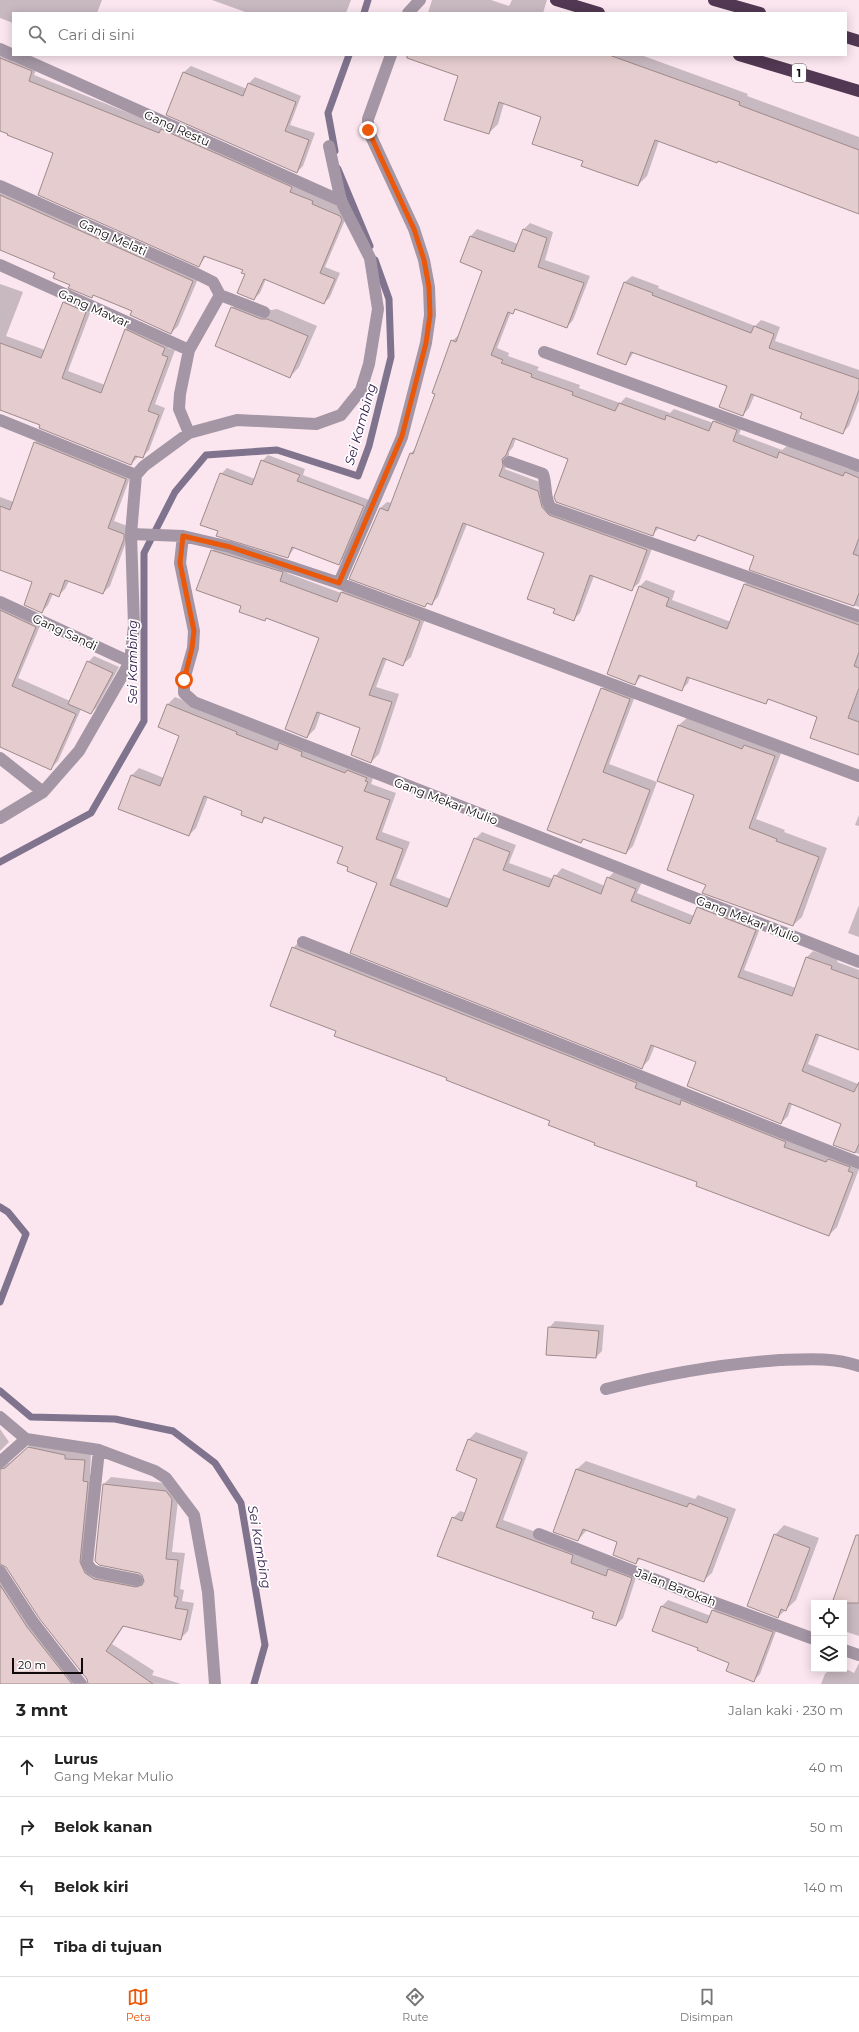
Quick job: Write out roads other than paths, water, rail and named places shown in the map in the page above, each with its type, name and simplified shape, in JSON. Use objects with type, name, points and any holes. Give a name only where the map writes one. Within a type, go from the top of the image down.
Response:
[{"type":"highway","points":[[556,0],[596,12]]},
{"type":"highway","points":[[714,0],[756,12]]},
{"type":"highway","points":[[847,38],[859,41]]},
{"type":"highway","name":"1","points":[[742,56],[859,91]]},
{"type":"street","points":[[409,12],[420,0]]},
{"type":"street","name":"Gang Restu","points":[[0,49],[12,55]]},
{"type":"street","name":"Gang Restu","points":[[15,56],[341,201]]},
{"type":"street","points":[[339,583],[402,436],[426,343],[430,315],[429,287],[424,260],[414,229],[368,130],[368,119],[391,56]]},
{"type":"street","points":[[0,818],[43,792],[79,751],[130,662],[134,626],[131,534],[136,475],[144,466],[189,433],[237,420],[316,424],[340,415],[361,390],[369,364],[378,308],[370,258],[341,201],[330,146]]},
{"type":"street","name":"Gang Melati","points":[[0,186],[207,279],[213,282],[220,295]]},
{"type":"street","name":"Gang Mawar","points":[[0,265],[189,350]]},
{"type":"street","points":[[189,433],[179,408],[180,394],[189,350],[220,295],[264,312]]},
{"type":"street","points":[[544,352],[859,466]]},
{"type":"street","points":[[0,420],[136,475]]},
{"type":"street","points":[[509,462],[543,474],[546,483],[547,503],[551,508],[859,616]]},
{"type":"street","points":[[131,534],[179,536],[230,547],[339,583],[859,776]]},
{"type":"street","name":"Gang Mekar Mulio","points":[[179,536],[180,563],[194,631],[192,648],[184,680],[184,693],[194,702],[859,962]]},
{"type":"street","name":"Gang Sandi","points":[[0,602],[130,662]]},
{"type":"street","points":[[0,758],[43,792]]},
{"type":"street","points":[[303,942],[859,1163]]},
{"type":"street","points":[[606,1389],[655,1376],[758,1362],[816,1358],[859,1366]]},
{"type":"street","points":[[0,1417],[26,1439],[99,1450],[155,1471],[166,1478],[194,1515],[208,1592],[215,1684]]},
{"type":"street","points":[[0,1462],[26,1439]]},
{"type":"street","points":[[99,1450],[87,1563],[97,1572],[137,1580]]},
{"type":"street","name":"Jalan Barokah","points":[[539,1534],[710,1601],[811,1638]]},
{"type":"street","points":[[0,1571],[34,1622],[81,1684]]},
{"type":"street","points":[[847,1651],[859,1655]]},
{"type":"waterway","name":"Sei Kambing","points":[[364,12],[368,0]]},
{"type":"waterway","name":"Sei Kambing","points":[[335,151],[328,113],[349,56]]},
{"type":"waterway","name":"Sei Kambing","points":[[338,169],[370,246]]},
{"type":"waterway","name":"Sei Kambing","points":[[0,862],[91,813],[144,721],[144,553],[175,492],[206,455],[277,450],[358,476],[369,446],[391,357],[389,299],[375,260]]},
{"type":"waterway","name":"Sei Kambing","points":[[0,1207],[8,1212],[26,1234],[0,1302]]},
{"type":"waterway","name":"Sei Kambing","points":[[0,1391],[31,1417],[115,1419],[173,1431],[215,1463],[241,1503],[265,1645],[254,1684]]}]
